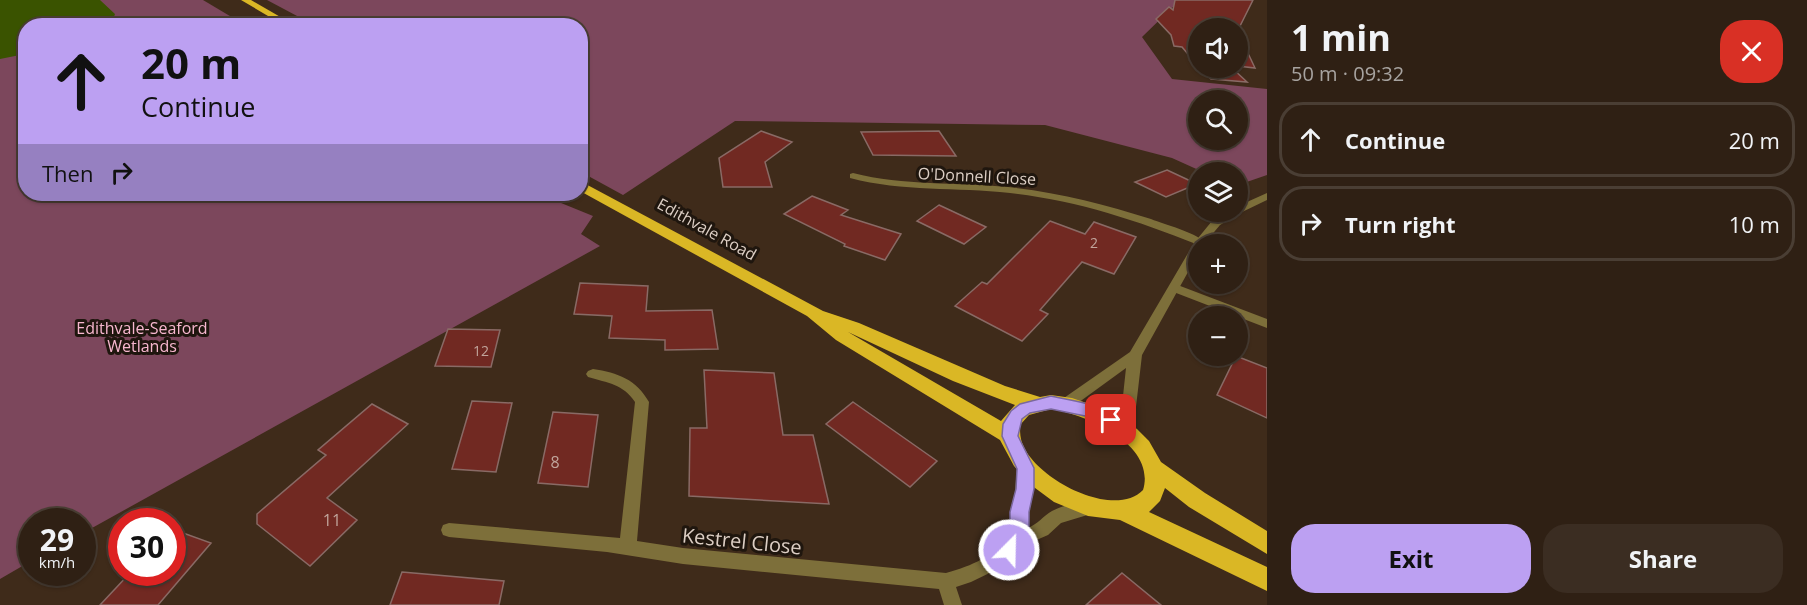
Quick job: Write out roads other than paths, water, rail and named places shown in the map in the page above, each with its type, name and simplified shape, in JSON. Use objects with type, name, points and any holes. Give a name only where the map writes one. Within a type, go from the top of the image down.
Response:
[{"type":"highway","points":[[245,0],[278,18]]},
{"type":"highway","name":"Edithvale Road","points":[[588,189],[813,312],[857,327],[933,365],[987,388],[1038,404]]},
{"type":"highway","name":"Edithvale Road","points":[[813,312],[842,336],[1010,436]]},
{"type":"highway","points":[[1038,404],[1066,404],[1111,420],[1130,435],[1149,456],[1154,468],[1157,484],[1152,497],[1141,507],[1124,511],[1088,508],[1057,494],[1025,468],[1017,457],[1010,436],[1011,424],[1016,415],[1038,404]]},
{"type":"highway","points":[[1154,468],[1197,500],[1267,543]]},
{"type":"highway","points":[[1124,511],[1267,579]]},
{"type":"street","name":"O'Donnell Close","points":[[853,176],[902,187],[980,188],[1042,194],[1132,216],[1188,239]]},
{"type":"street","points":[[1248,205],[1267,196]]},
{"type":"street","points":[[1208,234],[1219,222]]},
{"type":"street","points":[[1130,435],[1128,408],[1136,355],[1188,264]]},
{"type":"street","points":[[1175,288],[1267,324]]},
{"type":"street","points":[[1066,404],[1136,355]]},
{"type":"street","points":[[593,374],[612,377],[631,386],[642,402],[628,547]]},
{"type":"street","points":[[1019,540],[1025,468]]},
{"type":"street","name":"Kestrel Close","points":[[449,530],[628,547],[673,555],[946,581],[965,576],[1000,559],[1019,540],[1042,530],[1056,518],[1088,508]]},
{"type":"street","points":[[946,581],[953,605]]},
{"type":"park label","name":"Edithvale-Seaford Wetlands","points":[[142,337]]}]
